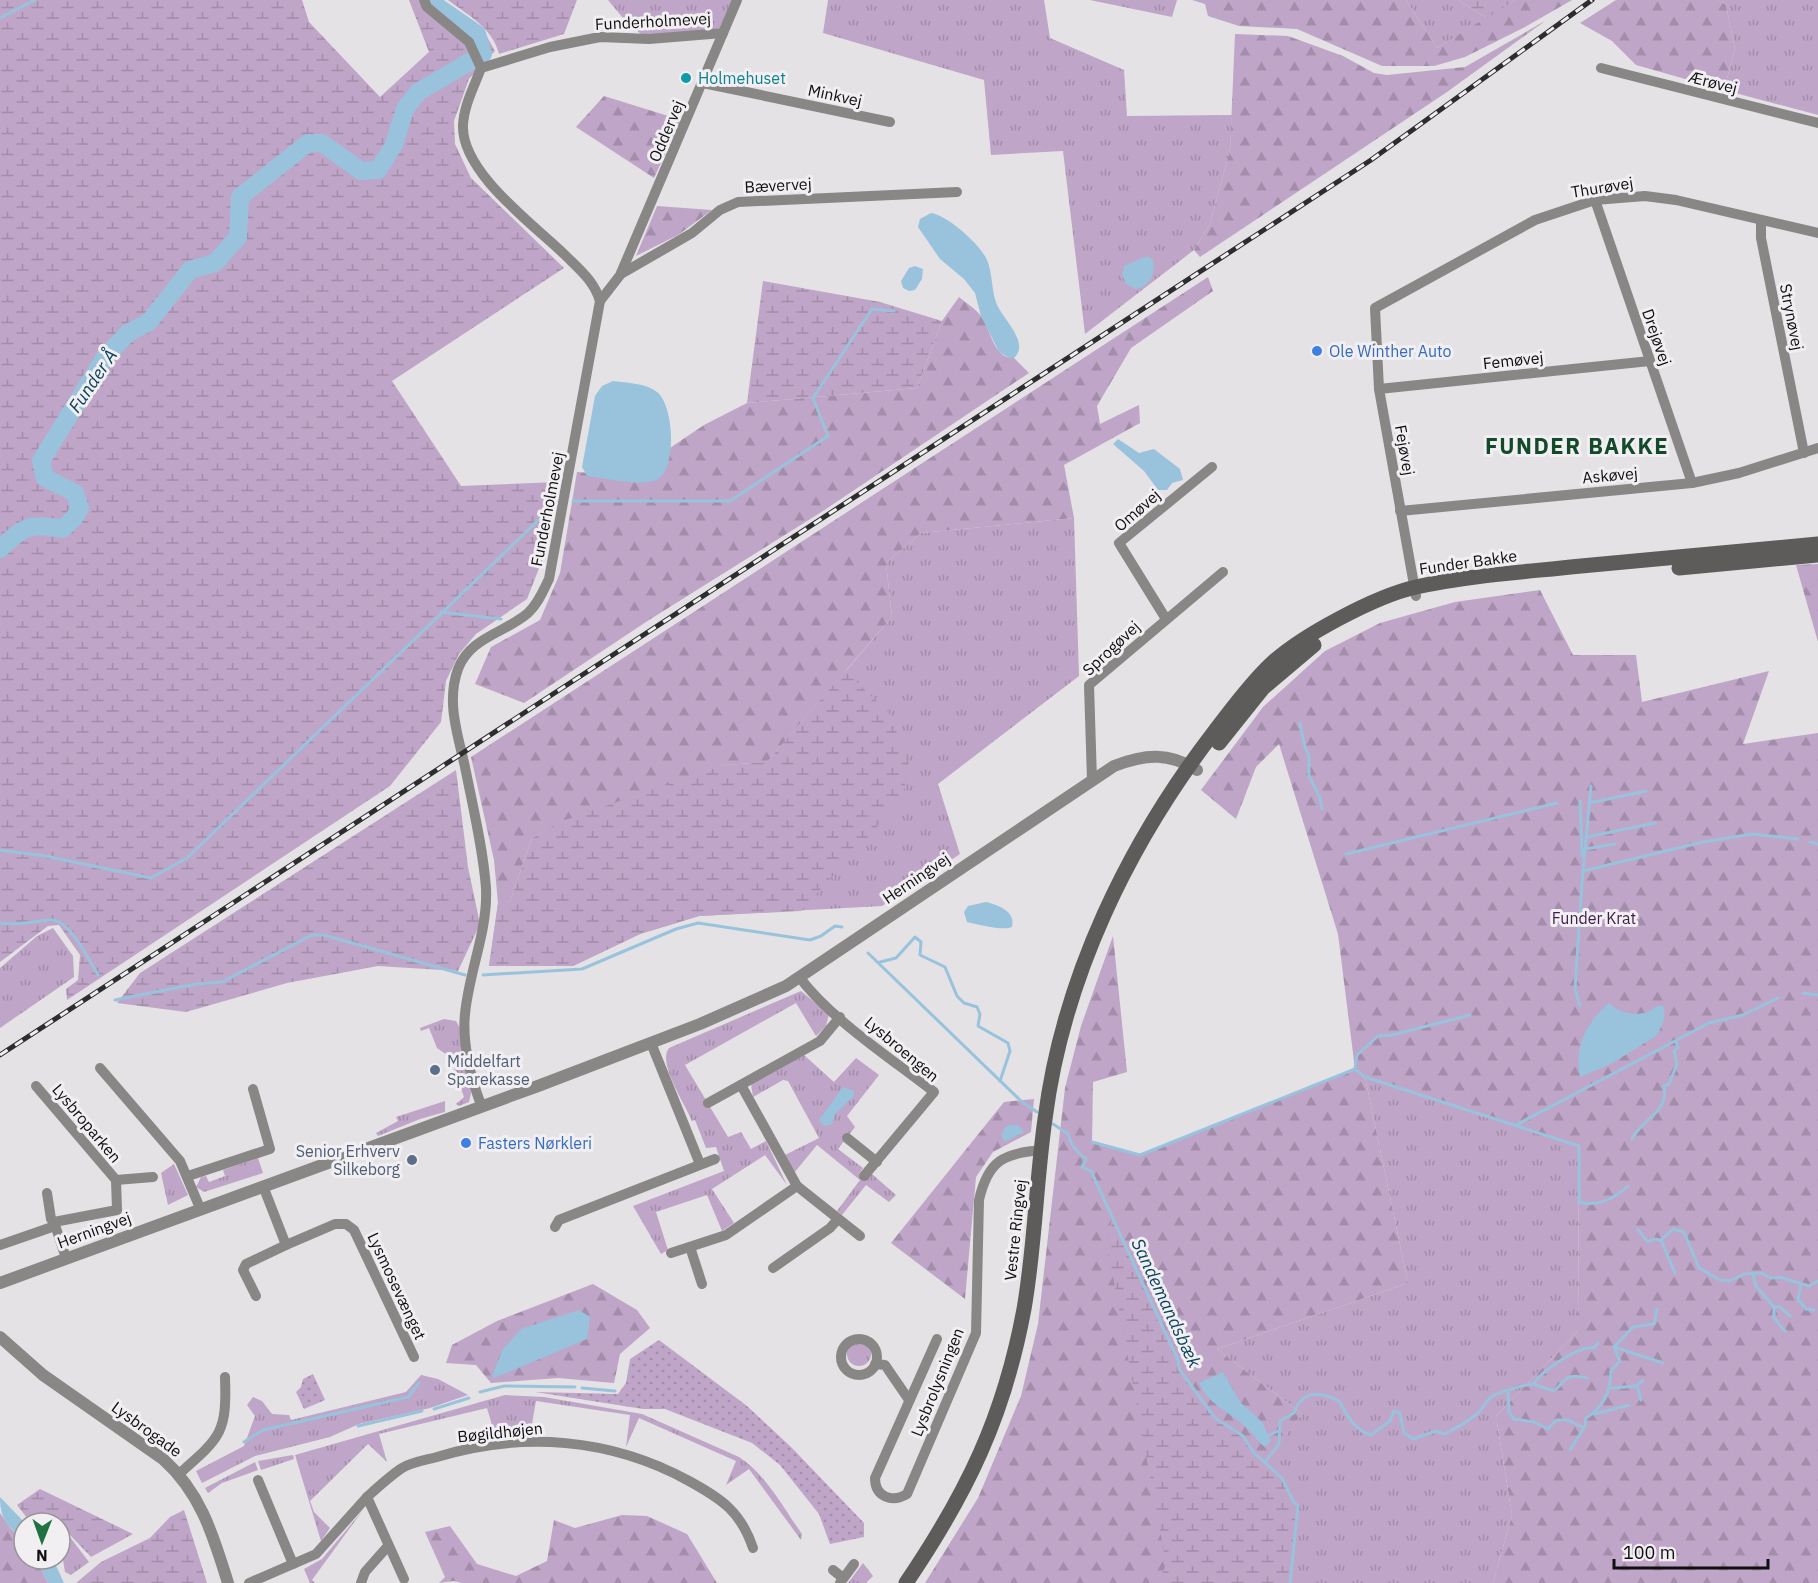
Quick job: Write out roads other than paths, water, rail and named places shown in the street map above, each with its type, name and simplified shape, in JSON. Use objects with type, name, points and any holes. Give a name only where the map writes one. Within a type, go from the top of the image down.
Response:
[{"type":"main road","name":"Funder Bakke","points":[[1193,768],[1263,688],[1308,648],[1365,616],[1415,592],[1497,574],[1818,544]]},
{"type":"main road","name":"Funder Bakke","points":[[1415,592],[1818,555]]},
{"type":"main road","name":"Vestre Ringvej","points":[[906,1583],[943,1529],[965,1489],[997,1415],[1023,1312],[1054,1057],[1070,998],[1102,919],[1128,870],[1193,768]]},
{"type":"street","points":[[424,0],[427,7],[469,42],[481,69],[465,111],[463,127],[465,144],[473,161],[490,183],[591,280],[600,301]]},
{"type":"street","name":"Oddervej","points":[[621,274],[736,0]]},
{"type":"street","name":"Funderholmevej","points":[[481,69],[550,47],[600,37],[649,39],[723,33]]},
{"type":"street","name":"Ærøvej","points":[[1601,68],[1818,123]]},
{"type":"street","name":"Minkvej","points":[[703,83],[890,122]]},
{"type":"street","name":"Bævervej","points":[[600,301],[621,274],[692,233],[720,210],[738,202],[957,192]]},
{"type":"street","name":"Thurøvej","points":[[1375,308],[1534,220],[1595,200],[1645,196],[1666,198],[1818,233]]},
{"type":"street","name":"Drejøvej","points":[[1595,200],[1692,483]]},
{"type":"street","name":"Strynøvej","points":[[1761,221],[1761,238],[1804,453]]},
{"type":"street","name":"Funderholmevej","points":[[482,1107],[474,1082],[465,1031],[465,1013],[485,917],[485,886],[454,720],[454,689],[458,668],[468,652],[481,640],[527,614],[540,598],[549,579],[600,301]]},
{"type":"street","name":"Fejøvej","points":[[1375,308],[1379,388],[1415,592]]},
{"type":"street","name":"Femøvej","points":[[1379,388],[1650,362]]},
{"type":"street","name":"Askøvej","points":[[1400,511],[1692,483],[1739,473],[1818,448]]},
{"type":"street","name":"Omøvej","points":[[1166,619],[1119,543],[1212,466]]},
{"type":"street","name":"Sprogøvej","points":[[1092,780],[1089,685],[1223,573]]},
{"type":"street","name":"Herningvej","points":[[0,1283],[200,1208],[482,1107],[700,1024],[800,978],[1114,766],[1139,757],[1163,756],[1193,768]]},
{"type":"street","name":"Lysbroengen","points":[[800,978],[840,1017],[934,1092],[864,1176]]},
{"type":"street","name":"Lysbroengen","points":[[708,1103],[820,1041],[840,1017]]},
{"type":"street","points":[[651,1043],[700,1164]]},
{"type":"street","points":[[100,1068],[180,1161],[200,1208]]},
{"type":"street","points":[[741,1085],[797,1185],[860,1236]]},
{"type":"street","name":"Lysbroparken","points":[[0,1245],[54,1224],[117,1210],[116,1180],[36,1086]]},
{"type":"street","points":[[188,1176],[270,1149],[253,1089]]},
{"type":"street","points":[[847,1138],[877,1162]]},
{"type":"street","name":"Lysbrolysningen","points":[[937,1339],[875,1478],[875,1486],[881,1494],[891,1499],[907,1494],[976,1333],[979,1200],[983,1184],[990,1169],[1003,1158],[1019,1152],[1042,1150]]},
{"type":"street","points":[[555,1227],[559,1220],[715,1159]]},
{"type":"street","name":"Lysbroparken","points":[[116,1180],[153,1177]]},
{"type":"street","points":[[671,1253],[726,1235],[797,1185]]},
{"type":"street","points":[[263,1186],[286,1245]]},
{"type":"street","points":[[47,1193],[51,1219],[66,1258]]},
{"type":"street","points":[[773,1268],[831,1227],[838,1219]]},
{"type":"street","name":"Lysmosevænget","points":[[256,1296],[243,1270],[246,1264],[335,1224],[346,1224],[354,1230],[414,1357]]},
{"type":"street","points":[[690,1247],[702,1284]]},
{"type":"street","name":"Lysbrogade","points":[[0,1337],[43,1375],[163,1459],[179,1474],[193,1492],[209,1522],[228,1583]]},
{"type":"street","name":"Lysbrolysningen","points":[[875,1364],[885,1365],[909,1400]]},
{"type":"street","points":[[179,1474],[208,1449],[218,1435],[227,1407],[225,1377]]},
{"type":"street","name":"Bøgildhøjen","points":[[249,1583],[316,1554],[367,1497],[404,1467],[460,1450],[543,1441],[586,1445],[627,1454],[672,1472],[711,1493],[737,1514],[747,1527],[753,1548]]},
{"type":"street","points":[[258,1480],[293,1564]]},
{"type":"street","points":[[367,1497],[404,1579]]},
{"type":"street","points":[[361,1583],[364,1572],[388,1546]]},
{"type":"street","points":[[833,1570],[842,1580],[854,1564]]},
{"type":"water","points":[[931,213],[946,219],[962,231],[983,253],[990,271],[997,305],[1017,339],[1019,346],[1014,358],[1009,358],[999,352],[981,316],[975,293],[964,279],[940,259],[918,227],[920,219]]},
{"type":"water","points":[[1147,256],[1153,260],[1154,265],[1153,274],[1148,282],[1136,289],[1126,284],[1122,275],[1124,266]]},
{"type":"water","points":[[915,266],[923,269],[922,279],[915,290],[909,291],[903,288],[901,281],[909,268]]},
{"type":"water","points":[[613,381],[653,389],[663,399],[670,423],[670,452],[663,474],[656,480],[640,483],[587,476],[582,467],[595,396],[602,386]]},
{"type":"water","points":[[1118,439],[1139,453],[1154,449],[1180,469],[1183,480],[1172,483],[1167,490],[1158,490],[1144,471],[1113,444]]},
{"type":"water","points":[[986,902],[1001,907],[1009,913],[1013,921],[1012,927],[998,928],[967,922],[964,912],[968,906]]},
{"type":"water","points":[[1609,1003],[1622,1012],[1633,1014],[1644,1013],[1657,1006],[1663,1006],[1662,1025],[1656,1036],[1611,1064],[1580,1077],[1580,1045],[1594,1018]]},
{"type":"water","points":[[843,1087],[854,1091],[854,1096],[835,1114],[832,1124],[824,1126],[819,1120]]},
{"type":"water","points":[[1018,1125],[1024,1132],[1005,1142],[1001,1136],[1005,1127]]},
{"type":"water","points":[[579,1310],[590,1317],[587,1339],[494,1378],[492,1376],[503,1349],[521,1329]]},
{"type":"water","points":[[1223,1372],[1240,1402],[1262,1422],[1271,1441],[1265,1447],[1248,1429],[1209,1398],[1199,1383]]},
{"type":"water","points":[[0,1497],[13,1511],[12,1529],[6,1522],[1,1511]]},
{"type":"water","points":[[42,1571],[58,1571],[64,1583],[48,1583]]},
{"type":"waterway","points":[[0,18],[35,0]]},
{"type":"waterway","name":"Funder Å","points":[[0,549],[21,531],[28,528],[42,526],[62,529],[74,518],[80,508],[75,493],[45,478],[41,461],[105,357],[128,333],[149,322],[190,270],[215,263],[238,237],[240,197],[308,143],[322,143],[361,171],[378,170],[394,145],[405,109],[418,92],[483,54],[477,34],[435,5],[433,0]]},
{"type":"waterway","points":[[573,501],[730,501],[828,436],[813,398],[872,309],[894,311]]},
{"type":"waterway","points":[[0,850],[45,856],[151,878],[187,858],[554,505]]},
{"type":"waterway","points":[[441,612],[501,619]]},
{"type":"waterway","points":[[1300,723],[1309,757],[1309,776],[1320,798],[1322,809]]},
{"type":"waterway","points":[[1591,786],[1583,871],[1703,842],[1752,834],[1798,839]]},
{"type":"waterway","points":[[1589,803],[1646,791]]},
{"type":"waterway","points":[[1580,801],[1582,856]]},
{"type":"waterway","points":[[1346,854],[1557,803]]},
{"type":"waterway","points":[[1587,837],[1655,823]]},
{"type":"waterway","points":[[1810,842],[1818,844]]},
{"type":"waterway","points":[[1585,849],[1615,844]]},
{"type":"waterway","points":[[1580,1006],[1575,989],[1583,869]]},
{"type":"waterway","points":[[0,923],[58,921],[78,942],[98,975]]},
{"type":"waterway","points":[[483,975],[582,969],[676,929],[698,923],[810,940],[821,936],[835,926],[842,927]]},
{"type":"waterway","points":[[115,1000],[196,984],[222,982],[312,935],[324,935],[465,975]]},
{"type":"waterway","points":[[880,962],[896,958],[915,937],[921,942],[920,955],[945,967],[957,996],[964,1003],[977,1007],[980,1014],[978,1026],[1008,1043],[1010,1051],[1000,1081]]},
{"type":"waterway","points":[[868,953],[1022,1102],[1037,1112]]},
{"type":"waterway","points":[[1803,993],[1818,995]]},
{"type":"waterway","points":[[1516,1125],[1709,1023],[1743,1015],[1778,998]]},
{"type":"waterway","points":[[1355,1069],[1357,1055],[1378,1036],[1392,1035],[1470,1015]]},
{"type":"waterway","points":[[1632,1139],[1663,1103],[1664,1086],[1669,1084],[1677,1064],[1674,1051],[1678,1048],[1676,1041]]},
{"type":"waterway","points":[[1092,1142],[1140,1155],[1355,1069],[1365,1077],[1579,1146],[1579,1202],[1599,1203],[1617,1195],[1628,1186]]},
{"type":"waterway","name":"Sandemandsbæk","points":[[1053,1124],[1068,1134],[1075,1148],[1086,1159],[1082,1167],[1091,1171],[1178,1360],[1179,1369],[1215,1418],[1243,1436],[1254,1453],[1282,1478],[1293,1501],[1298,1506],[1290,1583]]},
{"type":"waterway","points":[[1638,1230],[1648,1242],[1654,1239],[1661,1240],[1673,1229],[1684,1232],[1699,1268],[1720,1280],[1729,1281],[1745,1274],[1761,1273],[1771,1278],[1779,1277],[1809,1286],[1818,1281]]},
{"type":"waterway","points":[[1661,1240],[1675,1273]]},
{"type":"waterway","points":[[1753,1275],[1756,1286],[1774,1307],[1774,1318],[1785,1331]]},
{"type":"waterway","points":[[1801,1285],[1798,1299],[1806,1309],[1814,1310]]},
{"type":"waterway","points":[[1774,1307],[1780,1307],[1790,1316]]},
{"type":"waterway","points":[[1570,1450],[1585,1426],[1586,1418],[1597,1409],[1608,1392],[1611,1371],[1620,1361],[1614,1347],[1633,1327],[1654,1324],[1657,1309]]},
{"type":"waterway","points":[[1265,1462],[1279,1444],[1280,1421],[1294,1413],[1297,1405],[1306,1396],[1325,1395],[1339,1401],[1356,1426],[1371,1435],[1390,1421],[1394,1411],[1400,1413],[1404,1433],[1413,1439],[1436,1431],[1444,1434],[1477,1414],[1492,1396],[1533,1384],[1544,1372],[1561,1360],[1587,1348],[1594,1348],[1598,1343]]},
{"type":"waterway","points":[[1614,1347],[1663,1363]]},
{"type":"waterway","points":[[1533,1384],[1554,1391],[1567,1378],[1587,1378]]},
{"type":"waterway","points":[[1637,1386],[1643,1380]]},
{"type":"waterway","points":[[244,1442],[263,1430],[408,1397],[419,1383]]},
{"type":"waterway","points":[[480,1392],[504,1386],[575,1387]]},
{"type":"waterway","points":[[1611,1388],[1637,1386],[1641,1400]]},
{"type":"waterway","points":[[582,1388],[615,1391]]},
{"type":"waterway","points":[[1508,1393],[1509,1412],[1514,1419],[1534,1422],[1548,1429],[1556,1420],[1568,1420],[1584,1428]]},
{"type":"waterway","points":[[434,1409],[469,1398]]},
{"type":"waterway","points":[[1594,1414],[1629,1405]]},
{"type":"waterway","points":[[358,1426],[422,1411]]},
{"type":"waterway","points":[[1269,1435],[1278,1431]]},
{"type":"railway","points":[[0,1055],[1371,160],[1592,0]]},
{"type":"place","name":"Holmehuset","points":[[686,78]]},
{"type":"place","name":"Ole Winther Auto","points":[[1317,351]]},
{"type":"place","name":"Middelfart Sparekasse","points":[[435,1070]]},
{"type":"place","name":"Fasters Nørkleri","points":[[466,1143]]},
{"type":"place","name":"Senior Erhverv Silkeborg","points":[[412,1160]]},
{"type":"district","name":"FUNDER BAKKE","points":[[1577,446]]},
{"type":"park label","name":"Funder Krat","points":[[1594,918]]}]
